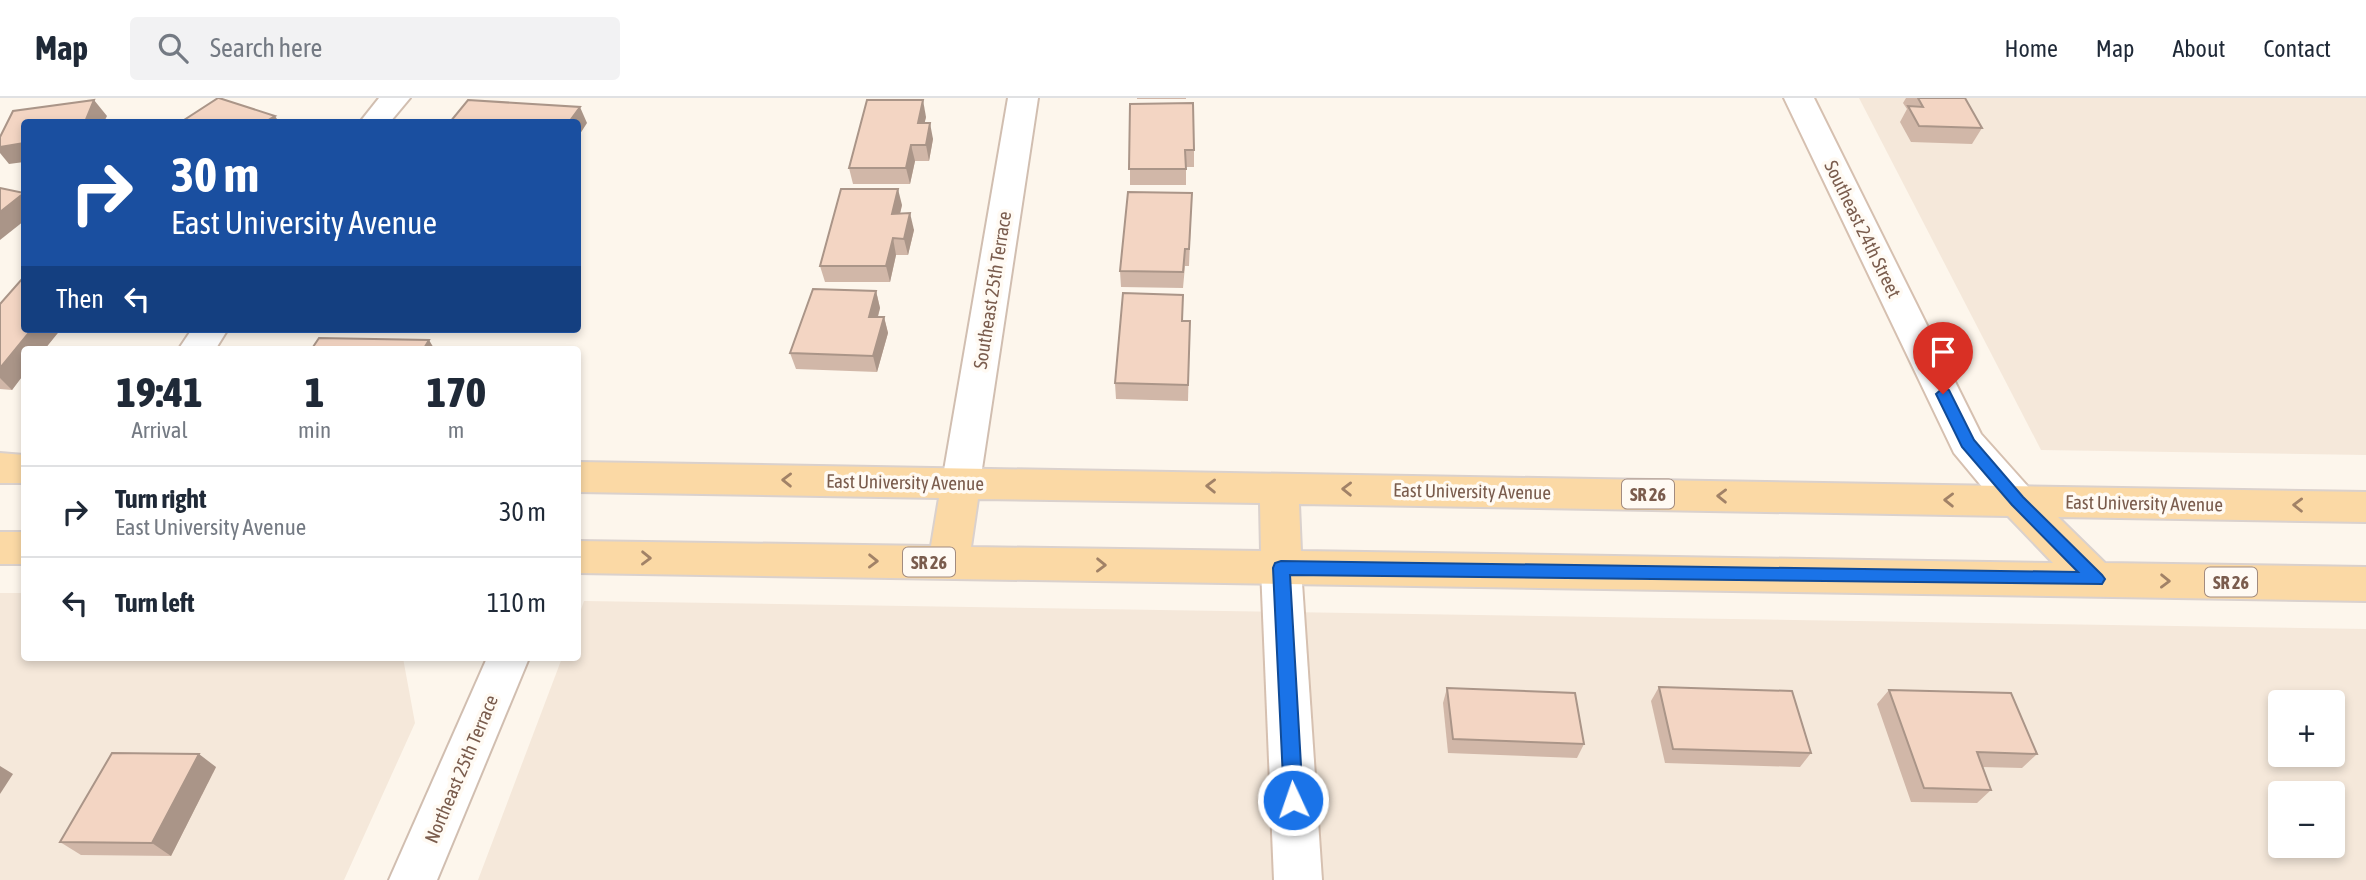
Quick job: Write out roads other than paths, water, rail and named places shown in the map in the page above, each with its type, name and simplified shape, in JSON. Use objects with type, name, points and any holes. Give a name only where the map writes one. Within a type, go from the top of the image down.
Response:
[{"type":"main road","points":[[0,468],[21,468]]},
{"type":"main road","name":"East University Avenue","points":[[581,477],[2366,507]]},
{"type":"main road","points":[[948,562],[961,482]]},
{"type":"main road","points":[[1279,487],[1281,568]]},
{"type":"main road","points":[[2017,501],[2096,579]]},
{"type":"main road","points":[[0,548],[21,548]]},
{"type":"main road","name":"SR 26","points":[[581,557],[2366,584]]},
{"type":"street","points":[[378,119],[396,98]]},
{"type":"street","name":"Southeast 25th Terrace","points":[[961,482],[1023,98]]},
{"type":"street","name":"Southeast 24th Street","points":[[1799,98],[1968,443],[2017,501]]},
{"type":"street","points":[[1281,568],[1298,880]]},
{"type":"street","name":"Northeast 25th Terrace","points":[[413,880],[507,661]]}]
